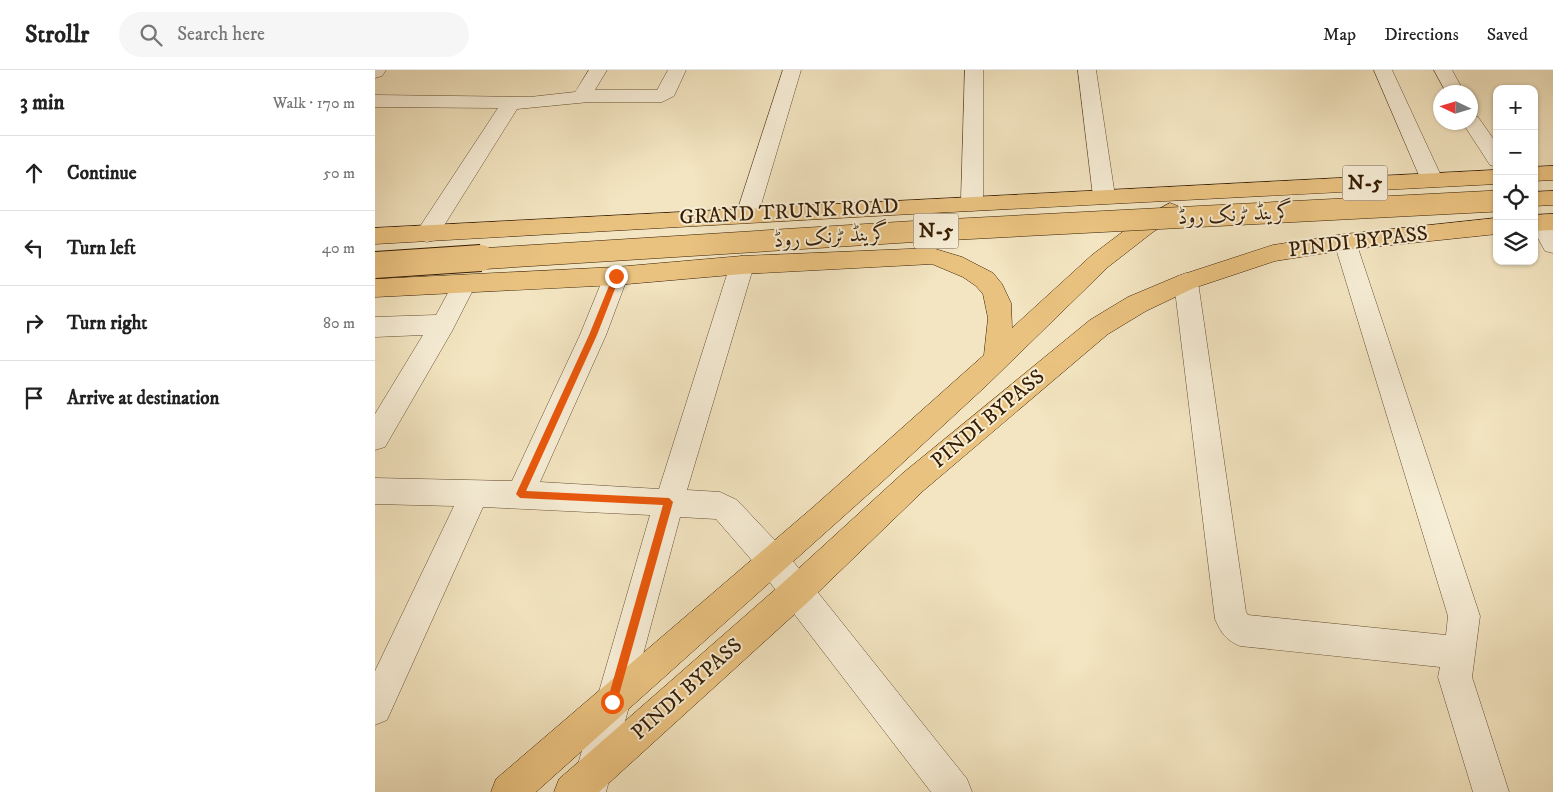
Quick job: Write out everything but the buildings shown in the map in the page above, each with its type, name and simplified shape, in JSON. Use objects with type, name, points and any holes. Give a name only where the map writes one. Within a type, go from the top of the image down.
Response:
[{"type":"highway","points":[[1538,174],[1553,173]]},
{"type":"highway","name":"گرینڈ ٹرنک روڈ","points":[[1233,190],[1493,177]]},
{"type":"highway","name":"GRAND TRUNK ROAD","points":[[375,236],[1233,190]]},
{"type":"highway","name":"PINDI BYPASS","points":[[509,792],[773,561],[996,360],[1064,291],[1100,259],[1140,228],[1178,206],[1233,190]]},
{"type":"highway","points":[[1538,199],[1553,198]]},
{"type":"highway","name":"گرینڈ ٹرنک روڈ","points":[[375,264],[922,231],[1493,201]]},
{"type":"highway","name":"PINDI BYPASS","points":[[584,786],[913,482],[1074,345],[1099,326],[1137,304],[1185,282],[1273,253],[1345,242],[1493,226]]},
{"type":"highway","points":[[375,288],[616,276],[742,265],[932,256],[960,264],[986,280],[999,299],[1002,327],[996,360]]},
{"type":"street","points":[[581,97],[598,70]]},
{"type":"street","points":[[375,101],[511,103],[549,102],[581,97],[662,96],[667,92],[677,70]]},
{"type":"street","points":[[747,215],[792,70]]},
{"type":"street","points":[[972,203],[974,70]]},
{"type":"street","points":[[1087,70],[1104,196]]},
{"type":"street","points":[[1383,70],[1432,180]]},
{"type":"street","points":[[1443,70],[1451,85]]},
{"type":"street","points":[[427,234],[511,103]]},
{"type":"street","points":[[1477,130],[1493,154]]},
{"type":"street","points":[[1543,223],[1553,245]]},
{"type":"street","points":[[1345,242],[1464,616],[1465,625],[1455,677],[1491,792]]},
{"type":"street","points":[[584,786],[612,702],[669,502],[742,265]]},
{"type":"street","points":[[520,494],[593,335],[616,276]]},
{"type":"street","points":[[1185,282],[1231,619],[1235,626],[1240,630],[1459,653]]},
{"type":"street","points":[[375,438],[443,324],[464,284]]},
{"type":"street","points":[[375,327],[443,324]]},
{"type":"street","points":[[375,491],[520,494],[714,504],[727,510],[773,561],[954,792]]},
{"type":"street","points":[[375,708],[475,493]]},
{"type":"route","points":[[612,702],[669,502],[520,494],[593,335],[616,276]]}]
